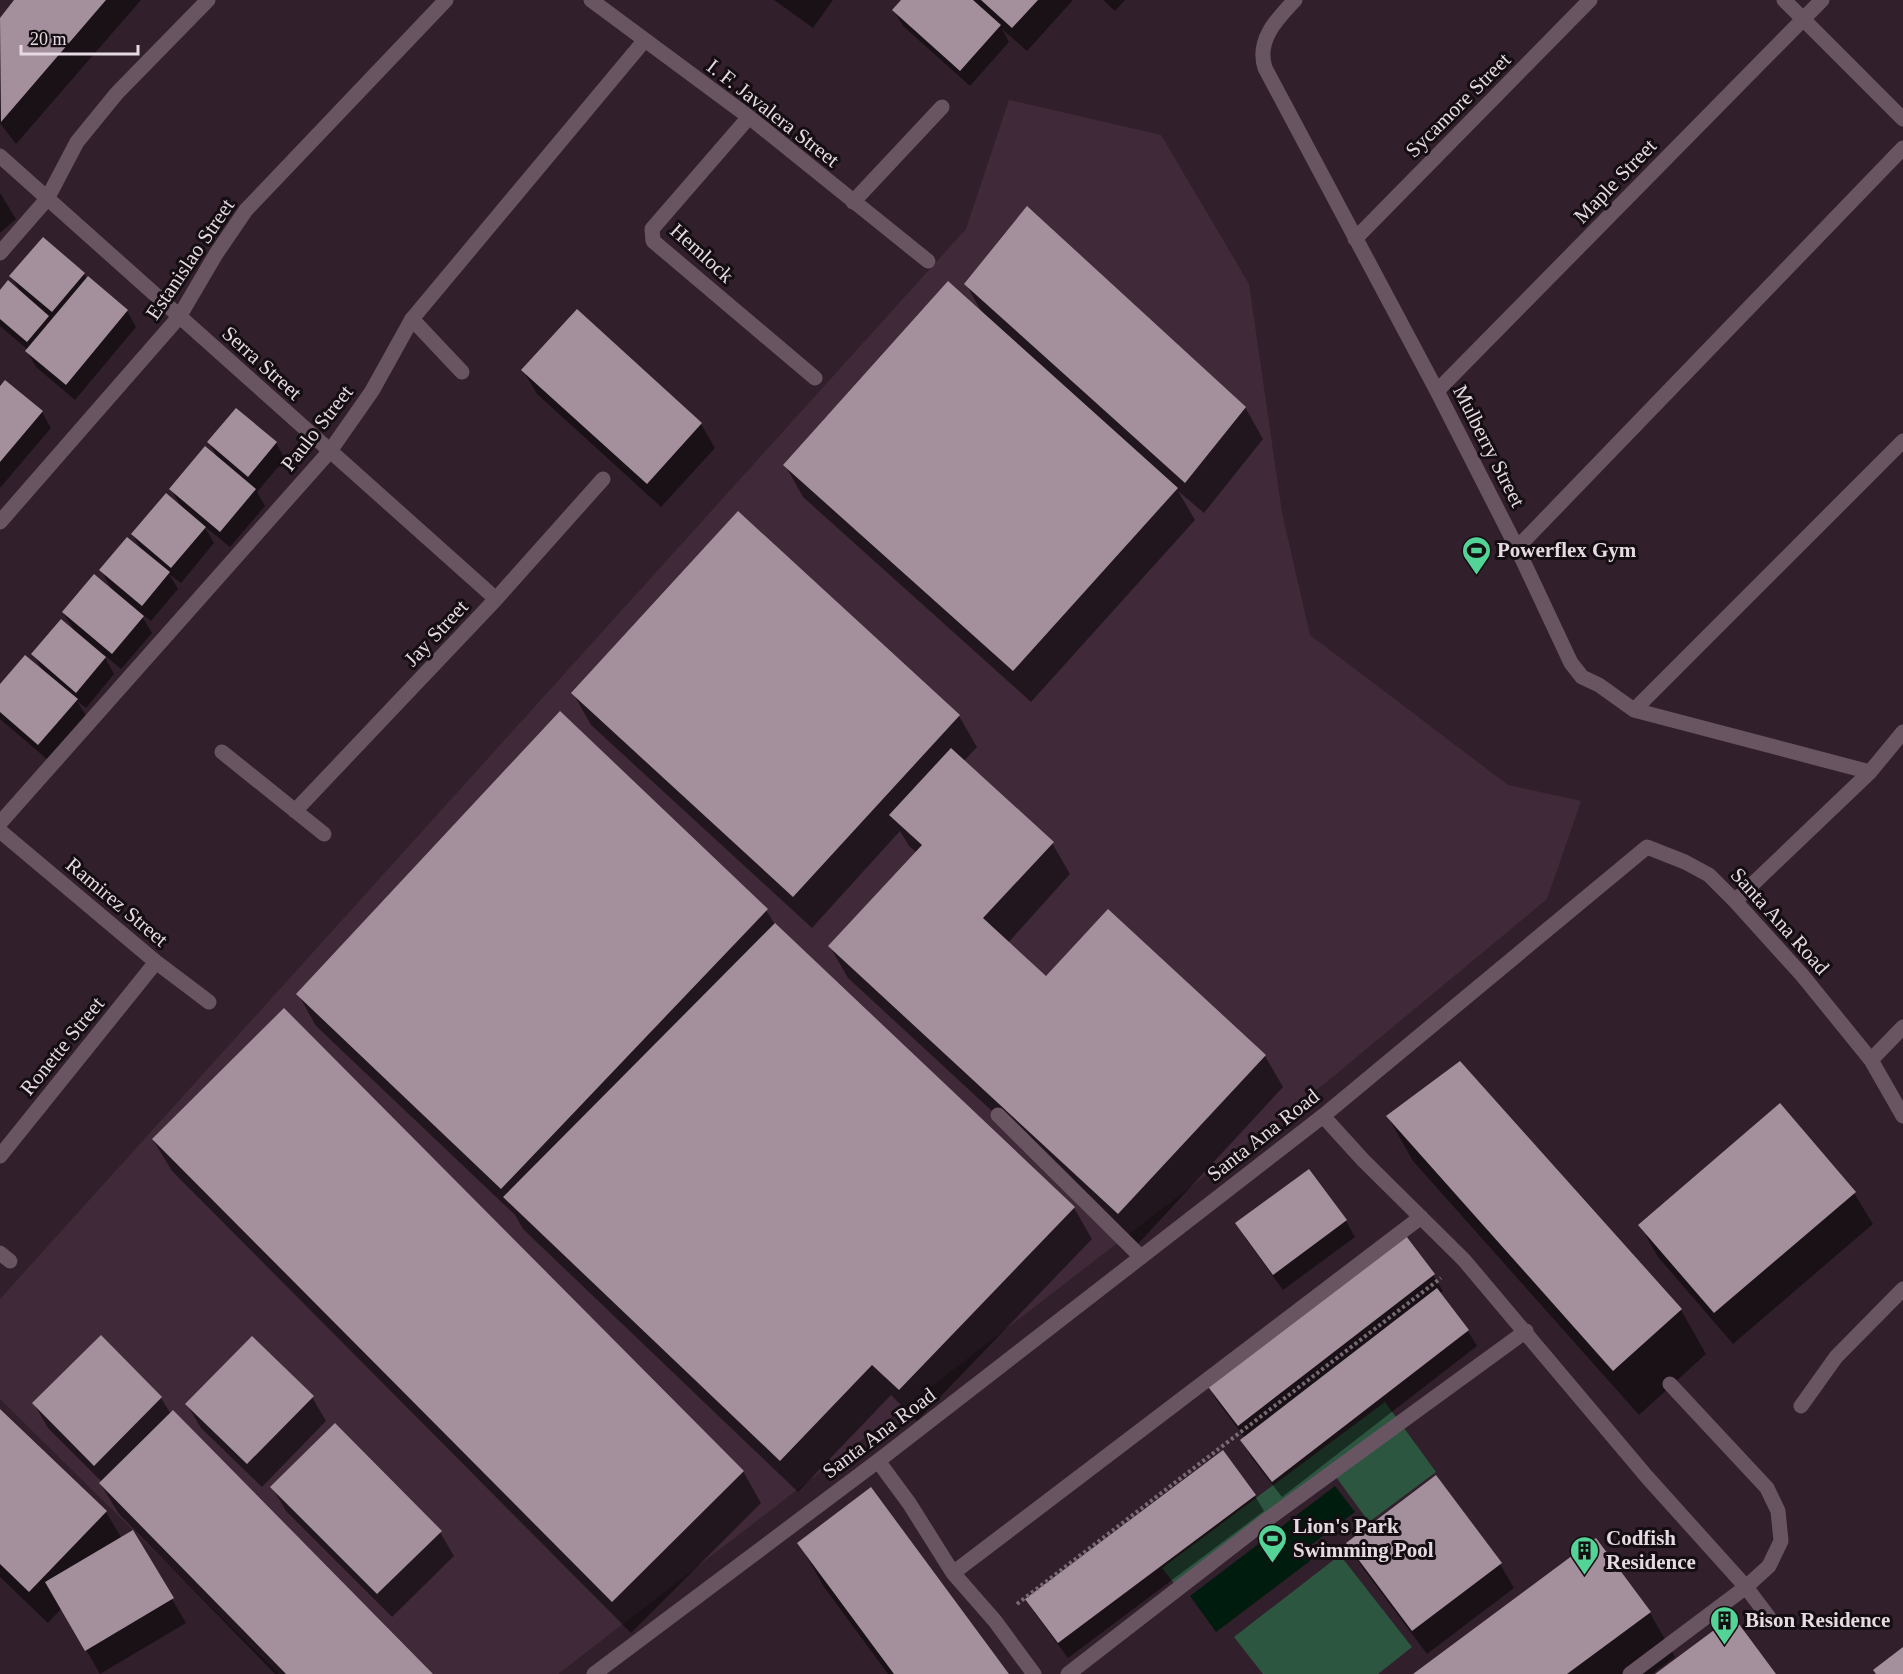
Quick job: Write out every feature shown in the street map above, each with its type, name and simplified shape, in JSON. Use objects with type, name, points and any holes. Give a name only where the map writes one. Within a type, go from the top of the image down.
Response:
[{"type":"street","points":[[0,254],[47,199],[77,142],[117,93],[208,0]]},
{"type":"street","name":"Estanislao Street","points":[[0,522],[179,317],[216,254],[246,210],[446,0]]},
{"type":"street","name":"I. F. Javalera Street","points":[[591,0],[749,117],[928,261]]},
{"type":"street","name":"Mulberry Street","points":[[1295,0],[1278,18],[1264,40],[1261,57],[1264,68],[1437,391],[1517,548],[1570,663],[1582,677],[1599,685],[1634,710],[1870,772]]},
{"type":"street","name":"Sycamore Street","points":[[1355,239],[1590,0]]},
{"type":"street","points":[[1784,0],[1903,119]]},
{"type":"street","name":"Maple Street","points":[[1437,391],[1822,0]]},
{"type":"street","name":"Paulo Street","points":[[0,823],[330,451],[372,391],[412,319],[644,41]]},
{"type":"street","points":[[853,202],[942,107]]},
{"type":"street","name":"Hemlock","points":[[749,117],[652,229],[651,235],[653,241],[814,378]]},
{"type":"street","points":[[1517,548],[1903,148]]},
{"type":"street","name":"Serra Street","points":[[0,156],[496,599]]},
{"type":"street","points":[[412,319],[462,372]]},
{"type":"street","points":[[1634,710],[1903,441]]},
{"type":"street","name":"Jay Street","points":[[295,811],[496,599],[603,479]]},
{"type":"street","points":[[1735,901],[1870,772],[1903,732]]},
{"type":"street","points":[[222,752],[324,834]]},
{"type":"street","name":"Ramirez Street","points":[[0,831],[156,962],[209,1002]]},
{"type":"street","name":"Santa Ana Road","points":[[594,1674],[878,1461],[1323,1116],[1647,847],[1685,862],[1709,875],[1735,901],[1802,975],[1871,1060],[1903,1116]]},
{"type":"street","name":"Ronette Street","points":[[0,1156],[156,962]]},
{"type":"street","points":[[1871,1060],[1903,1027]]},
{"type":"street","points":[[998,1115],[1141,1257]]},
{"type":"street","points":[[1323,1116],[1363,1160],[1464,1260],[1526,1331],[1647,1478],[1746,1587],[1770,1619]]},
{"type":"street","points":[[953,1573],[1421,1217]]},
{"type":"street","points":[[1801,1406],[1836,1357],[1903,1289]]},
{"type":"street","points":[[1068,1674],[1268,1519],[1526,1331]]},
{"type":"street","points":[[1630,1674],[1746,1587],[1769,1566],[1781,1541],[1778,1511],[1767,1488],[1670,1384]]},
{"type":"street","points":[[878,1461],[909,1503],[953,1573],[995,1621],[1034,1674]]},
{"type":"path","points":[[995,1621],[1464,1260]]},
{"type":"shaded area","points":[[1009,100],[1161,135],[1249,284],[1282,513],[1310,635],[1508,785],[1581,801],[1547,899],[1329,1080],[558,1674],[279,1674],[0,1399],[0,1299],[966,229]]},
{"type":"shaded area","points":[[1385,1402],[1436,1472],[1369,1522],[1336,1477],[1181,1592],[1162,1568]]},
{"type":"shaded area","points":[[1335,1486],[1355,1512],[1303,1551],[1310,1561],[1216,1632],[1190,1596]]},
{"type":"shaded area","points":[[1340,1555],[1412,1647],[1378,1674],[1263,1674],[1234,1637]]},
{"type":"building","points":[[14,0],[106,0],[1,122],[0,18]]},
{"type":"building","points":[[901,0],[973,0],[1001,25],[960,71],[892,10]]},
{"type":"building","points":[[981,0],[1038,0],[1012,28]]},
{"type":"building","points":[[1027,206],[1246,407],[1185,483],[964,284]]},
{"type":"building","points":[[43,237],[85,273],[52,312],[9,276]]},
{"type":"building","points":[[88,276],[128,310],[66,385],[25,351]]},
{"type":"building","points":[[8,280],[49,316],[27,342],[0,319],[0,290]]},
{"type":"building","points":[[948,281],[1178,488],[1013,671],[783,465]]},
{"type":"building","points":[[577,309],[702,423],[647,484],[521,370]]},
{"type":"building","points":[[5,380],[43,411],[0,462],[0,386]]},
{"type":"building","points":[[236,408],[277,442],[248,477],[207,442]]},
{"type":"building","points":[[205,446],[256,489],[220,532],[169,489]]},
{"type":"building","points":[[166,493],[206,527],[171,568],[131,534]]},
{"type":"building","points":[[738,511],[960,715],[793,897],[571,693]]},
{"type":"building","points":[[127,537],[170,572],[142,606],[99,570]]},
{"type":"building","points":[[94,574],[144,616],[112,654],[62,612]]},
{"type":"building","points":[[61,619],[106,657],[76,693],[31,654]]},
{"type":"building","points":[[25,655],[78,699],[38,745],[0,712],[0,684]]},
{"type":"building","points":[[560,711],[768,909],[501,1189],[296,994]]},
{"type":"building","points":[[951,748],[1054,842],[983,918],[1046,976],[1108,909],[1266,1055],[1118,1214],[828,946],[922,845],[889,815]]},
{"type":"building","points":[[775,923],[1075,1207],[899,1390],[872,1365],[780,1461],[503,1197]]},
{"type":"building","points":[[284,1008],[744,1471],[612,1602],[152,1139]]},
{"type":"building","points":[[1460,1061],[1682,1309],[1613,1371],[1386,1116]]},
{"type":"building","points":[[1780,1103],[1856,1192],[1714,1313],[1638,1225]]},
{"type":"building","points":[[1309,1169],[1347,1220],[1273,1275],[1235,1223]]},
{"type":"building","points":[[1403,1232],[1435,1274],[1238,1426],[1206,1384]]},
{"type":"building","points":[[1437,1288],[1469,1330],[1272,1482],[1240,1440]]},
{"type":"building","points":[[101,1335],[162,1397],[94,1466],[32,1403]]},
{"type":"building","points":[[252,1336],[314,1396],[247,1464],[185,1404]]},
{"type":"building","points":[[0,1409],[107,1511],[29,1592],[0,1564]]},
{"type":"building","points":[[173,1410],[433,1674],[286,1674],[99,1483]]},
{"type":"building","points":[[335,1423],[442,1531],[377,1594],[270,1487]]},
{"type":"building","points":[[1223,1450],[1256,1495],[1058,1643],[1025,1599]]},
{"type":"building","points":[[1436,1475],[1502,1563],[1412,1631],[1346,1543]]},
{"type":"building","points":[[871,1487],[1009,1674],[894,1674],[797,1543]]},
{"type":"building","points":[[133,1530],[174,1598],[85,1651],[45,1582]]},
{"type":"building","name":"Codfish Residence","points":[[1596,1538],[1651,1612],[1567,1674],[1413,1674]]},
{"type":"building","name":"Bison Residence","points":[[1733,1616],[1776,1674],[1655,1674]]},
{"type":"building","points":[[1903,1647],[1903,1674],[1876,1674],[1873,1670]]},
{"type":"place","name":"Powerflex Gym","points":[[1476,576]]},
{"type":"place","name":"Lion's Park Swimming Pool","points":[[1272,1564]]},
{"type":"place","name":"Codfish Residence","points":[[1585,1576]]},
{"type":"place","name":"Bison Residence","points":[[1724,1646]]}]
